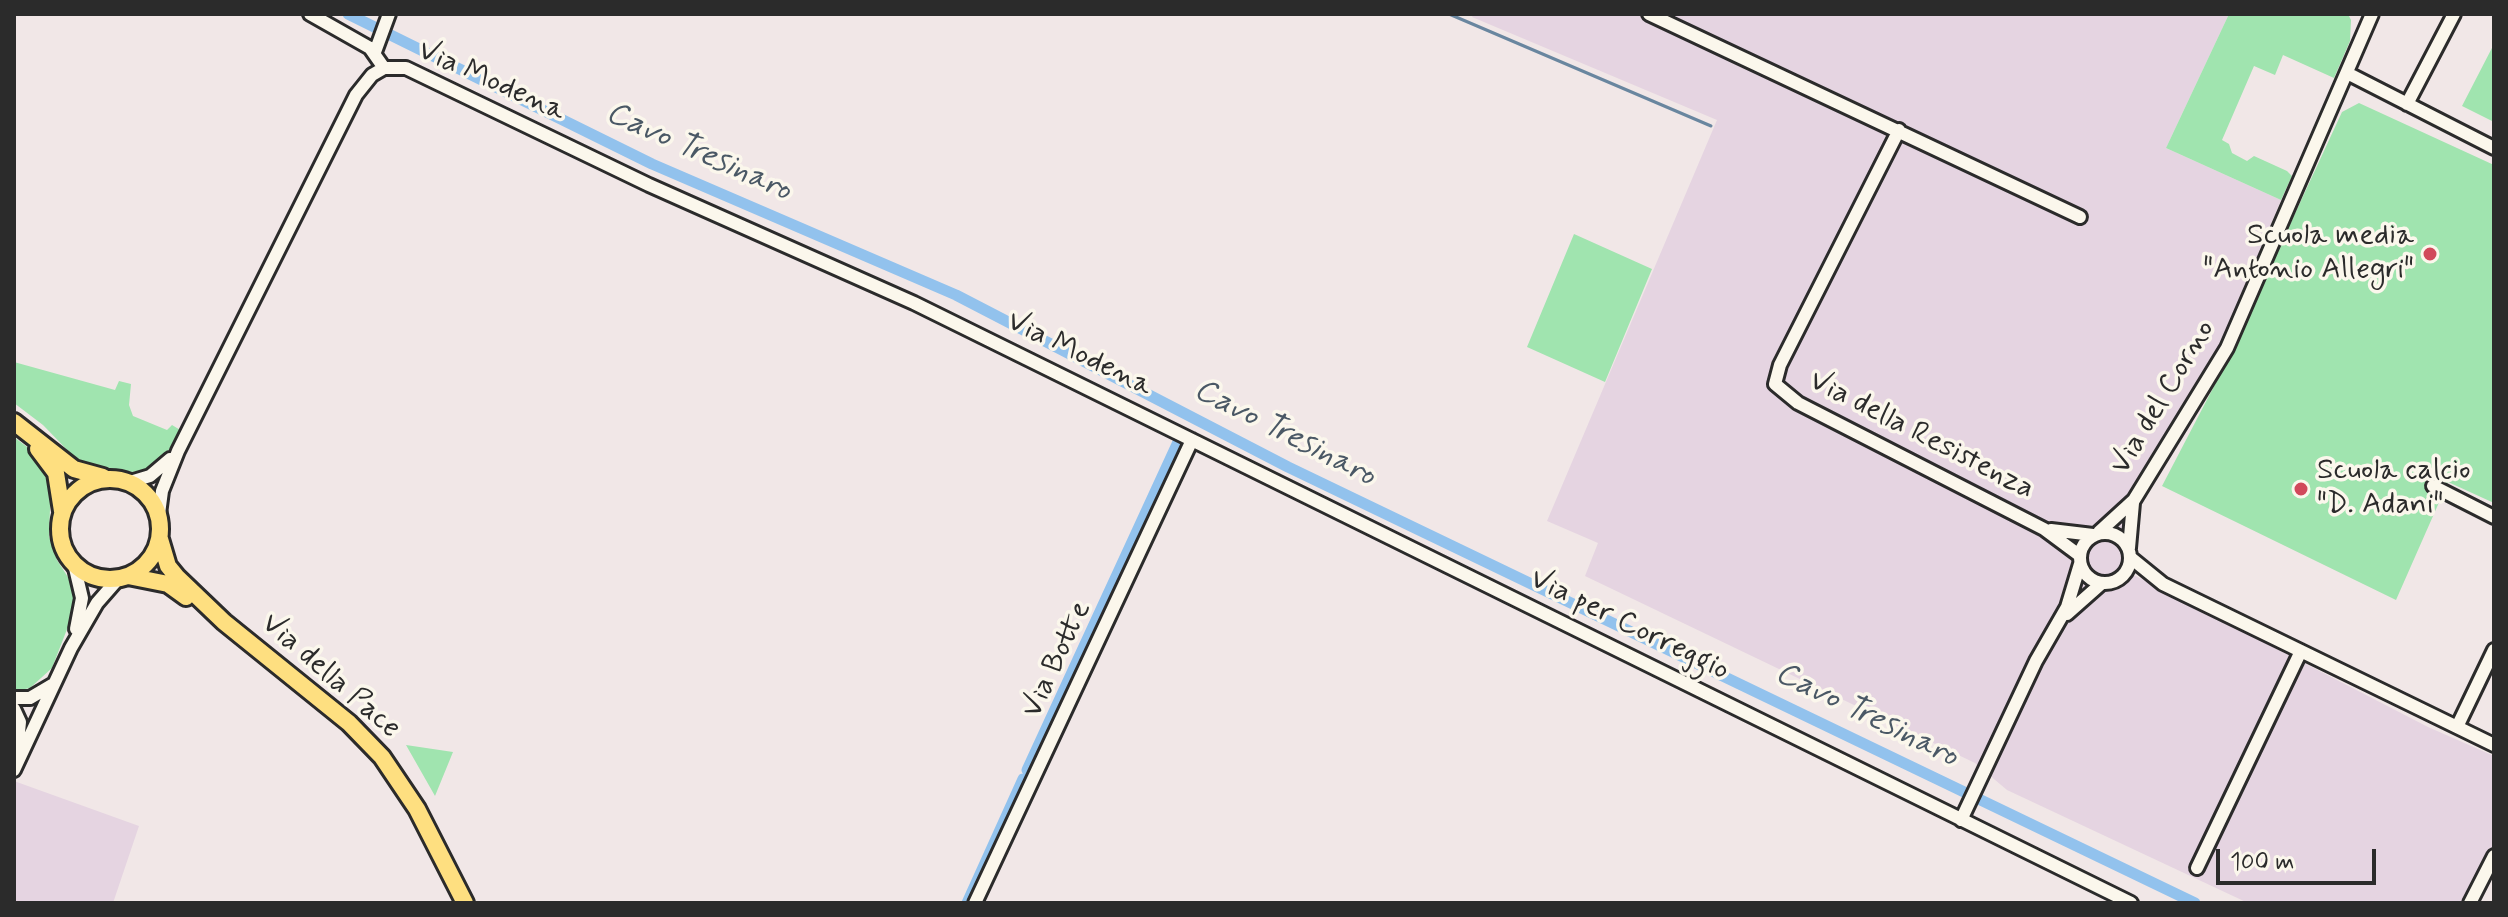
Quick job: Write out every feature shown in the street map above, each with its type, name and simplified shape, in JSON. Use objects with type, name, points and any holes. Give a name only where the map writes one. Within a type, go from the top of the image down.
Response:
[{"type":"main road","points":[[14,424],[74,469],[130,482],[144,491],[159,514]]},
{"type":"main road","points":[[14,424],[56,473],[62,515],[61,541],[74,564]]},
{"type":"main road","points":[[62,515],[79,489],[109,478]]},
{"type":"main road","name":"Via della Pace","points":[[159,514],[160,539],[168,566],[224,622]]},
{"type":"main road","points":[[123,578],[152,558],[160,539]]},
{"type":"main road","name":"Via della Pace","points":[[74,564],[94,577],[168,584],[224,622],[332,708],[382,757],[417,809],[465,903]]},
{"type":"street","points":[[310,14],[376,47],[384,68]]},
{"type":"street","points":[[1649,14],[2080,217]]},
{"type":"street","points":[[2358,14],[2365,31]]},
{"type":"street","name":"Via del Corno","points":[[1961,820],[2067,607],[2086,540],[2134,500],[2227,348],[2372,14]]},
{"type":"street","points":[[2407,104],[2454,14]]},
{"type":"street","points":[[376,47],[388,18]]},
{"type":"street","name":"Via Modena","points":[[159,514],[162,491],[178,451],[356,95],[372,75],[384,68],[406,68],[420,72],[649,185],[914,303],[1275,481]]},
{"type":"street","points":[[2347,73],[2494,148]]},
{"type":"street","name":"Via della Resistenza","points":[[1899,130],[1780,365],[1775,384],[1798,403],[2044,529],[2080,560]]},
{"type":"street","name":"Via Botte","points":[[975,903],[1192,440]]},
{"type":"street","points":[[130,482],[156,473],[178,451]]},
{"type":"street","name":"Via per Correggio","points":[[1275,481],[2131,903]]},
{"type":"street","points":[[2433,486],[2494,517]]},
{"type":"street","name":"Via del Corno","points":[[2057,625],[2127,571],[2134,500]]},
{"type":"street","name":"Via della Resistenza","points":[[2044,529],[2096,534]]},
{"type":"street","points":[[2096,534],[2111,532],[2163,584]]},
{"type":"street","points":[[2080,560],[2088,577],[2109,582],[2130,576],[2163,584],[2494,745]]},
{"type":"street","points":[[71,648],[82,607],[74,564]]},
{"type":"street","points":[[14,770],[71,648],[97,603],[123,578]]},
{"type":"street","points":[[2457,727],[2494,650]]},
{"type":"street","points":[[2197,868],[2301,651]]},
{"type":"street","points":[[14,698],[39,694],[54,683]]},
{"type":"street","points":[[14,709],[20,731],[14,762]]},
{"type":"street","points":[[2470,903],[2494,856]]},
{"type":"shaded area","points":[[1474,14],[2229,14],[2166,148],[2281,200],[2224,337],[2140,474],[2120,568],[2428,727],[2494,756],[2494,861],[2472,903],[2248,903],[2007,790],[1975,763],[1585,576],[1598,543],[1547,521],[1717,120],[1472,17]]},
{"type":"shaded area","points":[[14,781],[139,826],[113,903],[14,903]]},
{"type":"green space","points":[[2229,14],[2348,14],[2351,20],[2350,41],[2334,78],[2283,55],[2275,75],[2254,66],[2222,140],[2229,144],[2232,153],[2247,161],[2254,156],[2292,176],[2281,200],[2166,148]]},
{"type":"green space","points":[[2494,44],[2494,122],[2462,106]]},
{"type":"green space","points":[[2359,103],[2494,165],[2494,503],[2448,482],[2396,600],[2162,486],[2224,367],[2342,112]]},
{"type":"green space","points":[[1574,234],[1652,269],[1605,382],[1527,347]]},
{"type":"green space","points":[[14,362],[115,390],[119,381],[131,384],[129,405],[133,416],[167,430],[172,425],[182,431],[175,444],[147,470],[132,472],[88,465],[75,458],[43,425],[14,403]]},
{"type":"green space","points":[[14,437],[31,450],[51,482],[49,536],[57,560],[73,585],[76,606],[52,668],[30,688],[15,691]]},
{"type":"green space","points":[[406,745],[453,752],[435,796]]},
{"type":"waterway","name":"Cavo Tresinaro","points":[[348,14],[652,164],[956,295],[1288,467],[2195,903]]},
{"type":"waterway","points":[[1449,14],[1711,126]]},
{"type":"waterway","points":[[1027,770],[1178,442]]},
{"type":"waterway","points":[[967,903],[1023,779]]},
{"type":"place","name":"Scuola media \"Antonio Allegri\"","points":[[2430,254]]},
{"type":"place","name":"Scuola calcio \"D. Adani\"","points":[[2301,489]]}]
